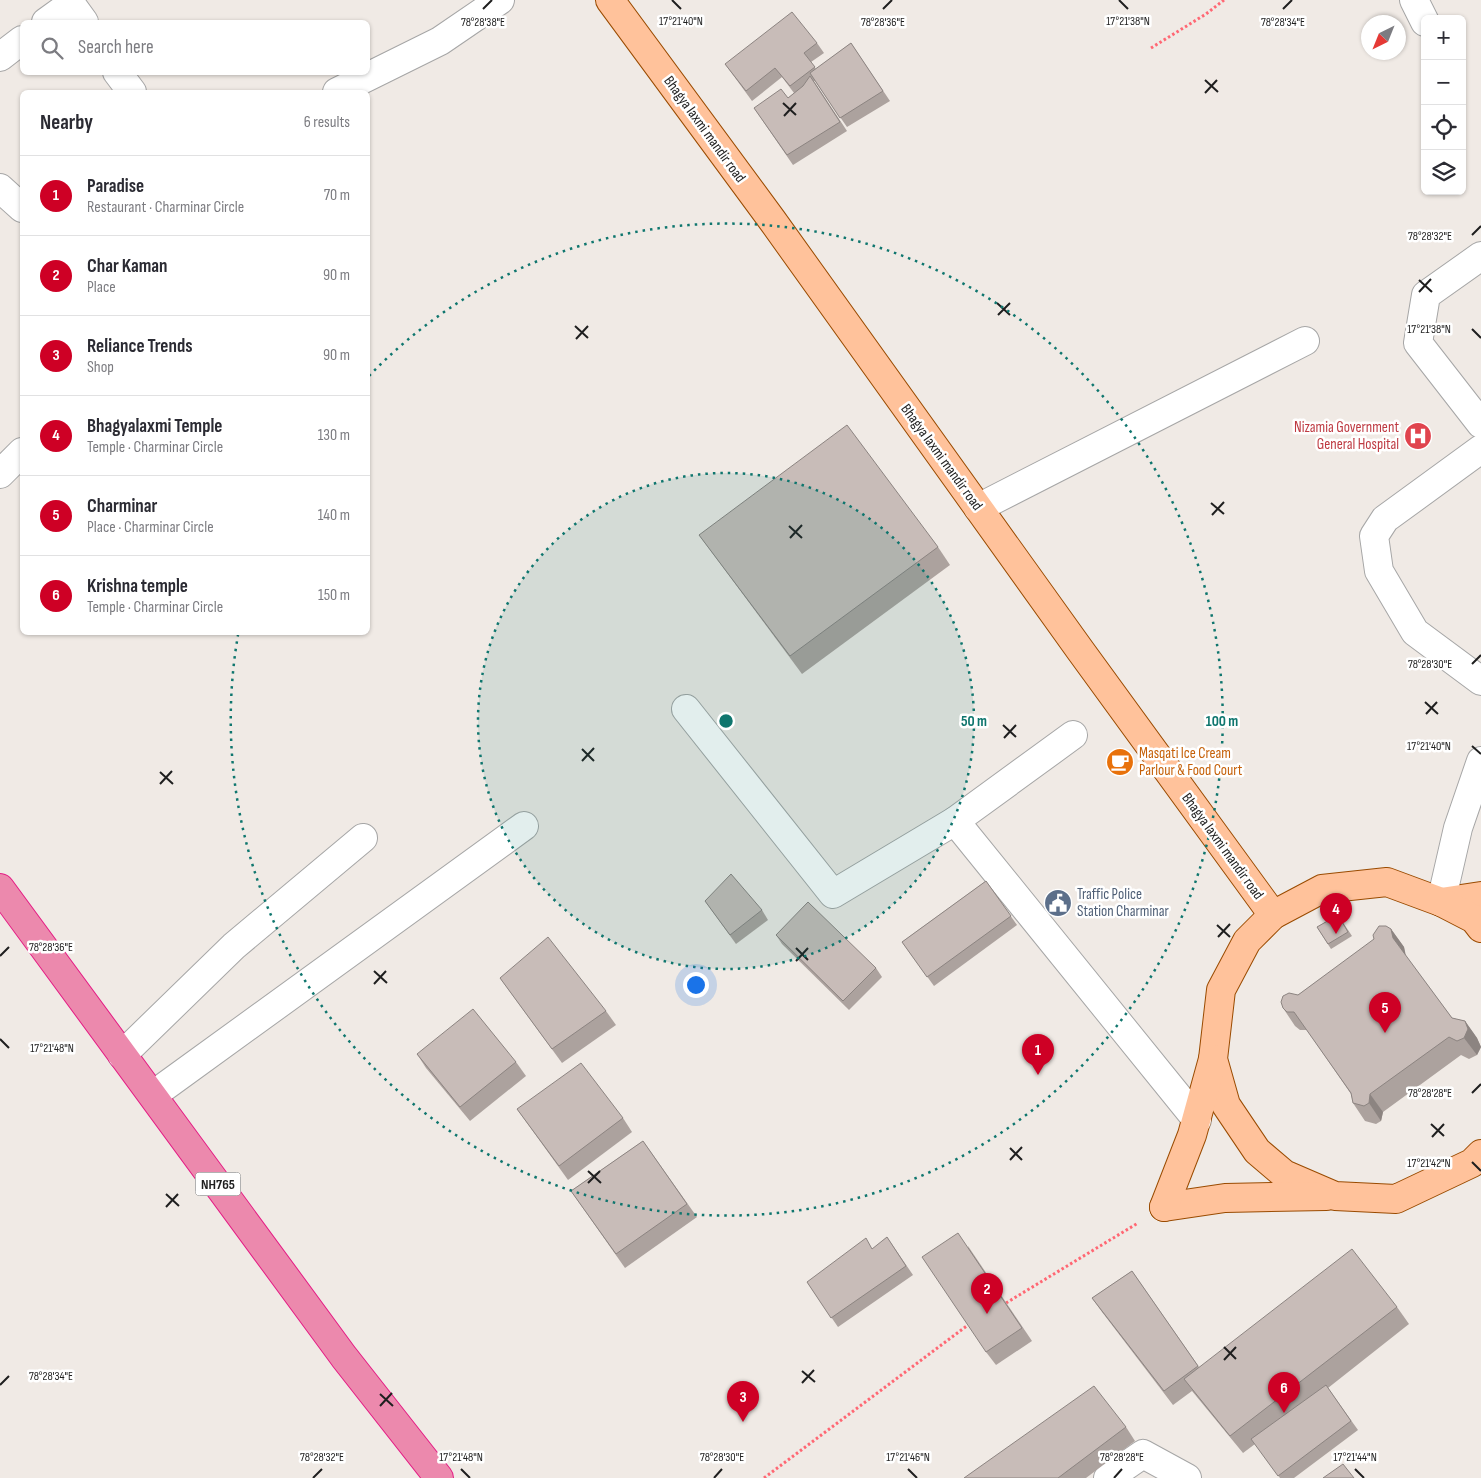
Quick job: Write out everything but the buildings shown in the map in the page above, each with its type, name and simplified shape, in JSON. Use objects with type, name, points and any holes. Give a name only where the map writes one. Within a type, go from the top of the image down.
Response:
[{"type":"highway","name":"NH765","points":[[0,888],[344,1356],[439,1478]]},
{"type":"main road","name":"Bhagya laxmi mandir road","points":[[610,0],[772,220],[1273,915]]},
{"type":"main road","points":[[1164,1207],[1182,1167],[1197,1120],[1213,1059],[1221,990],[1247,941],[1273,915],[1322,889],[1387,882],[1441,902],[1474,919],[1481,928]]},
{"type":"main road","points":[[1441,902],[1481,896]]},
{"type":"main road","points":[[1213,1059],[1226,1105],[1257,1151],[1284,1174],[1335,1196]]},
{"type":"main road","points":[[1164,1207],[1225,1198],[1335,1196],[1396,1199],[1478,1164]]},
{"type":"street","points":[[341,90],[440,41],[500,0]]},
{"type":"street","points":[[1414,0],[1422,15]]},
{"type":"street","points":[[49,20],[71,4],[83,20]]},
{"type":"street","points":[[0,57],[20,42]]},
{"type":"street","points":[[119,75],[130,90]]},
{"type":"street","points":[[0,188],[20,206]]},
{"type":"street","points":[[1481,256],[1426,295],[1418,343],[1481,424]]},
{"type":"street","points":[[978,508],[1305,341]]},
{"type":"street","points":[[1481,449],[1385,519],[1374,536],[1379,571],[1414,632],[1481,681]]},
{"type":"street","points":[[0,474],[20,454]]},
{"type":"street","points":[[686,709],[833,894],[955,821],[1073,735]]},
{"type":"street","points":[[1441,902],[1458,828],[1481,761]]},
{"type":"street","points":[[955,821],[1197,1120]]},
{"type":"street","points":[[153,1096],[524,826]]},
{"type":"street","points":[[122,1055],[234,946],[363,838]]},
{"type":"street","points":[[1108,1478],[1143,1454],[1187,1478]]},
{"type":"path","points":[[1151,48],[1206,14],[1224,0]]},
{"type":"path","points":[[1006,1303],[1164,1207]]},
{"type":"path","points":[[764,1478],[968,1325]]},
{"type":"place","name":"Nizamia Government General Hospital","points":[[1418,436]]},
{"type":"place","name":"Masqati Ice Cream Parlour & Food Court","points":[[1120,762]]},
{"type":"place","name":"Traffic Police Station Charminar","points":[[1058,903]]},
{"type":"place","name":"Bhagyalaxmi Temple","points":[[1336,934]]},
{"type":"place","name":"Charminar","points":[[1385,1033]]},
{"type":"place","name":"Paradise","points":[[1038,1075]]},
{"type":"place","name":"Char Kaman","points":[[987,1314]]},
{"type":"place","name":"Krishna temple","points":[[1284,1413]]},
{"type":"place","name":"Reliance Trends","points":[[743,1422]]}]
